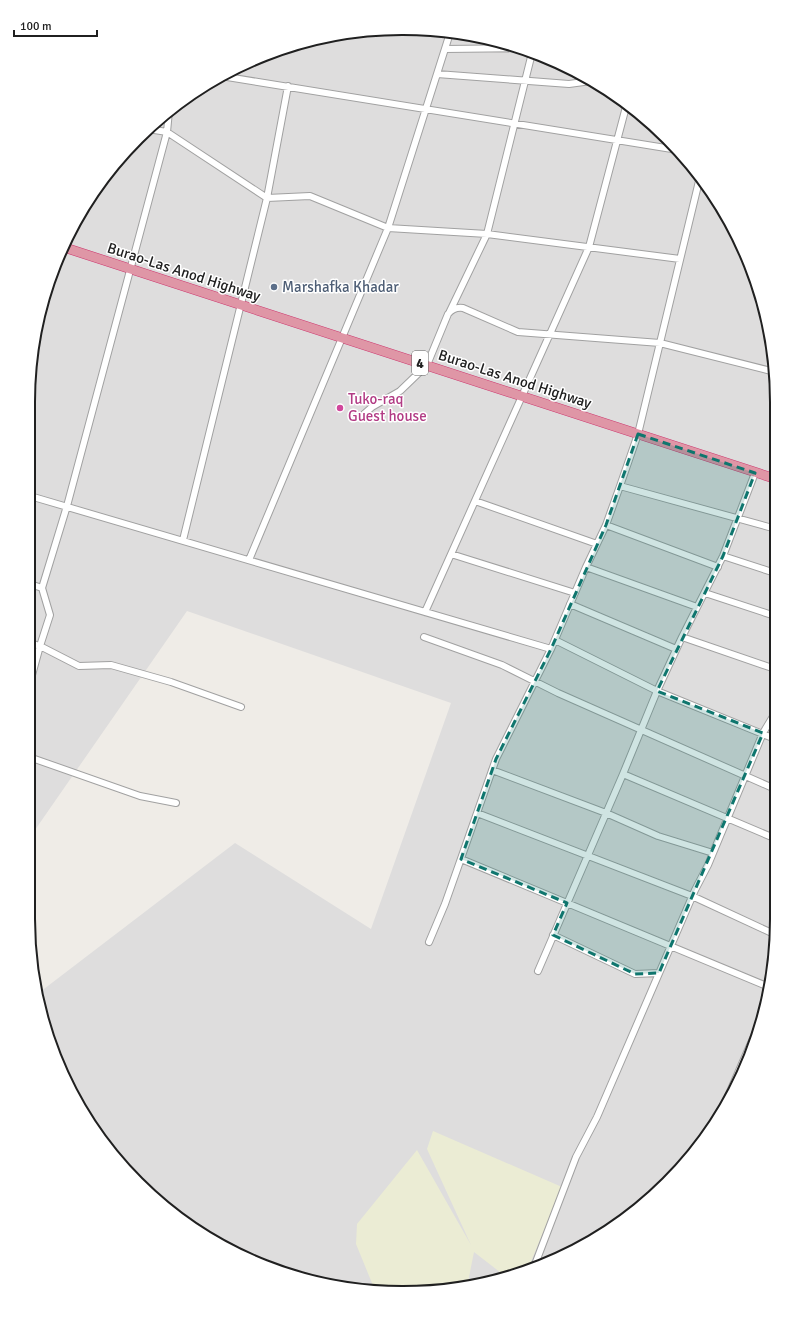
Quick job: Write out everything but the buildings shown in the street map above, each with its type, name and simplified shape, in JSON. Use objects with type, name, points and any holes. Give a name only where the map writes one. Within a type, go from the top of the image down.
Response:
[{"type":"highway","name":"Burao-Las Anod Highway","points":[[69,249],[240,306],[770,477]]},
{"type":"street","points":[[250,560],[388,228],[448,38]]},
{"type":"street","points":[[445,49],[499,48]]},
{"type":"street","points":[[364,414],[372,407],[400,391],[427,365],[448,314],[487,234],[531,58]]},
{"type":"street","points":[[437,74],[569,84],[582,82]]},
{"type":"street","points":[[231,78],[667,148]]},
{"type":"street","points":[[183,540],[267,198],[288,86]]},
{"type":"street","points":[[425,612],[589,247],[625,110]]},
{"type":"street","points":[[35,664],[50,615],[42,588],[67,506],[167,132],[168,120]]},
{"type":"street","points":[[156,130],[167,132],[267,198],[310,196],[388,228],[487,234],[680,259]]},
{"type":"street","points":[[429,942],[445,904],[496,759],[551,649],[586,567],[606,525],[620,486],[638,434],[698,185]]},
{"type":"street","points":[[448,314],[455,308],[463,308],[518,332],[660,343],[768,370]]},
{"type":"street","points":[[538,971],[657,691],[676,649],[723,556],[755,473]]},
{"type":"street","points":[[620,486],[770,527]]},
{"type":"street","points":[[35,497],[551,649]]},
{"type":"street","points":[[475,501],[597,544]]},
{"type":"street","points":[[606,525],[718,567]]},
{"type":"street","points":[[451,554],[575,593]]},
{"type":"street","points":[[723,556],[770,571]]},
{"type":"street","points":[[586,567],[697,608]]},
{"type":"street","points":[[35,586],[42,588]]},
{"type":"street","points":[[705,593],[770,614]]},
{"type":"street","points":[[570,604],[676,649]]},
{"type":"street","points":[[682,637],[770,667]]},
{"type":"street","points":[[424,638],[502,665],[641,730],[770,787]]},
{"type":"street","points":[[555,640],[657,691],[770,736]]},
{"type":"street","points":[[35,644],[79,666],[111,665],[171,682],[241,707]]},
{"type":"street","points":[[537,1260],[576,1157],[597,1117],[692,896],[713,853],[763,733],[770,721]]},
{"type":"street","points":[[35,759],[140,796],[176,803]]},
{"type":"street","points":[[492,770],[606,813],[658,836],[713,853]]},
{"type":"street","points":[[623,774],[770,836]]},
{"type":"street","points":[[477,813],[692,896],[769,932]]},
{"type":"street","points":[[461,859],[764,985]]},
{"type":"street","points":[[553,935],[635,974],[659,973]]},
{"type":"highlighted area","points":[[638,434],[755,473],[723,556],[657,691],[763,733],[659,973],[635,974],[553,935],[567,903],[461,859],[496,759],[551,649],[606,525]]},
{"type":"shaded area","points":[[402,35],[427,36],[474,42],[498,48],[543,63],[565,73],[607,97],[626,111],[645,126],[679,160],[708,198],[721,219],[742,262],[757,307],[767,355],[770,402],[769,943],[763,990],[757,1014],[742,1059],[721,1102],[708,1123],[679,1161],[645,1195],[607,1224],[586,1237],[543,1258],[498,1273],[474,1279],[450,1283],[402,1286],[355,1283],[331,1279],[284,1266],[262,1258],[219,1237],[198,1224],[160,1195],[126,1161],[97,1123],[84,1102],[63,1059],[55,1037],[42,990],[235,843],[371,929],[451,703],[187,611],[35,830],[35,402],[38,355],[42,331],[55,284],[63,262],[84,219],[97,198],[126,160],[160,126],[198,97],[219,84],[262,63],[284,55],[331,42],[355,38]]},
{"type":"green space","points":[[433,1131],[562,1187],[531,1263],[500,1272],[474,1252],[468,1280],[427,1285],[402,1286],[373,1285],[356,1244],[357,1224],[417,1150],[471,1245],[427,1149]]},
{"type":"place","name":"Marshafka Khadar","points":[[274,287]]},
{"type":"place","name":"Tuko-raq Guest house","points":[[340,408]]}]
